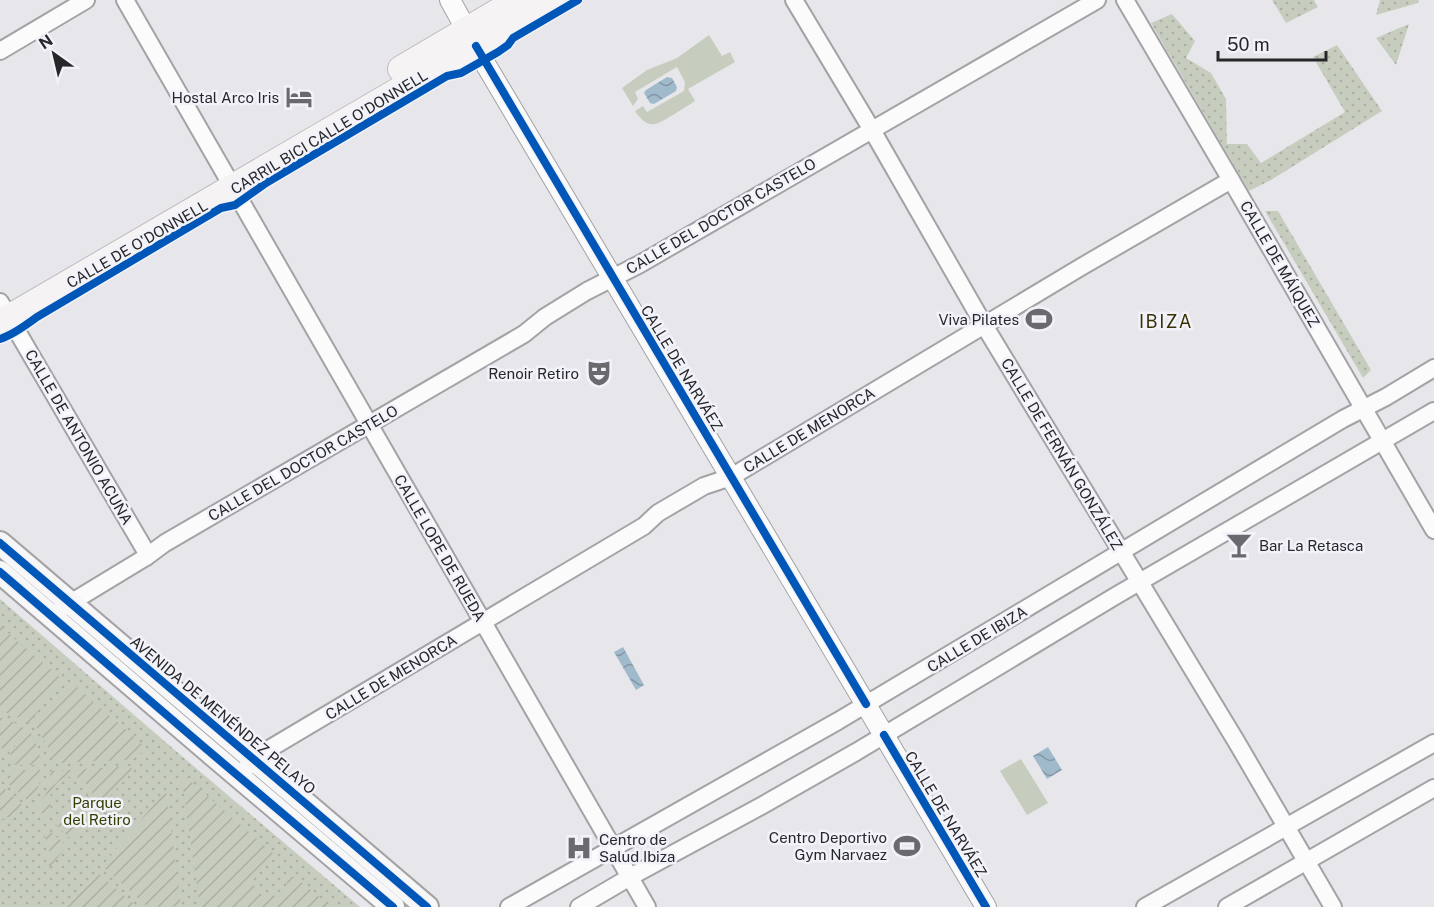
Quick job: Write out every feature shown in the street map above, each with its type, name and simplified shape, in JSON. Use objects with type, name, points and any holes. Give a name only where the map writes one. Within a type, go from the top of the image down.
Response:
[{"type":"main road","name":"CALLE DE O'DONNELL","points":[[471,38],[518,0]]},
{"type":"main road","name":"CALLE DE O'DONNELL","points":[[2,311],[471,38],[554,0]]},
{"type":"main road","name":"AVENIDA DE MENÉNDEZ PELAYO","points":[[0,543],[427,907]]},
{"type":"main road","points":[[0,570],[393,907]]},
{"type":"street","points":[[0,51],[86,0]]},
{"type":"street","name":"CALLE LOPE DE RUEDA","points":[[125,0],[647,907]]},
{"type":"street","name":"CALLE DE NARVÁEZ","points":[[450,0],[986,907]]},
{"type":"street","name":"CALLE DE FERNÁN GONZÁLEZ","points":[[794,0],[984,325],[1333,907]]},
{"type":"street","name":"CALLE DEL DOCTOR CASTELO","points":[[71,603],[165,543],[524,334],[545,317],[1097,0]]},
{"type":"street","name":"CALLE DE MÁIQUEZ","points":[[1125,0],[1434,530]]},
{"type":"street","name":"CALLE DE MENORCA","points":[[254,758],[644,526],[658,513],[704,486],[731,477],[1231,180]]},
{"type":"street","name":"CALLE DE ANTONIO ACUÑA","points":[[2,311],[145,549],[146,557]]},
{"type":"street","name":"CALLE DE IBIZA","points":[[514,905],[866,704],[1434,368]]},
{"type":"street","points":[[579,907],[884,735],[1139,582],[1434,411]]},
{"type":"street","points":[[0,570],[16,578],[54,608],[61,608],[71,603]]},
{"type":"street","points":[[1145,907],[1434,743]]},
{"type":"street","points":[[243,780],[244,771],[254,758]]},
{"type":"street","points":[[1227,907],[1434,788]]},
{"type":"green space","points":[[1272,0],[1314,0],[1318,7],[1286,23]]},
{"type":"green space","points":[[1380,0],[1419,0],[1418,3],[1376,15]]},
{"type":"green space","points":[[1172,14],[1195,41],[1186,58],[1211,73],[1226,99],[1227,144],[1247,144],[1261,163],[1345,112],[1313,57],[1337,45],[1382,111],[1271,180],[1249,191],[1151,23]]},
{"type":"green space","points":[[1409,24],[1396,65],[1376,38]]},
{"type":"green space","points":[[709,35],[722,56],[730,52],[735,62],[688,89],[695,101],[681,110],[655,124],[643,121],[635,111],[643,106],[647,112],[684,91],[685,82],[677,67],[635,92],[638,99],[633,106],[622,88],[647,70],[677,58]]},
{"type":"green space","points":[[1265,211],[1278,211],[1371,370],[1363,378]]},
{"type":"green space","name":"Parque del Retiro","points":[[0,599],[177,752],[360,907],[0,907]]},
{"type":"green space","points":[[0,626],[63,680],[29,723],[0,711]]},
{"type":"green space","points":[[71,682],[149,750],[126,760],[53,763],[48,747],[35,725]]},
{"type":"green space","points":[[0,718],[5,718],[24,728],[5,750],[0,747]]},
{"type":"green space","points":[[29,730],[37,746],[41,765],[15,765],[9,753]]},
{"type":"green space","points":[[1021,759],[1048,803],[1027,815],[1000,771]]},
{"type":"green space","points":[[131,766],[132,771],[95,814],[91,811],[93,799],[87,783],[80,778],[73,777],[58,782],[52,790],[50,818],[47,818],[36,807],[46,794],[51,771]]},
{"type":"green space","points":[[14,770],[42,770],[38,787],[30,802],[7,783]]},
{"type":"green space","points":[[188,779],[274,854],[272,861],[257,872],[254,879],[253,883],[260,893],[268,896],[277,895],[284,889],[288,876],[295,877],[332,907],[200,907],[182,782]]},
{"type":"green space","points":[[3,787],[24,807],[17,814],[0,820],[0,790]]},
{"type":"green space","points":[[166,790],[181,906],[148,907],[102,866]]},
{"type":"green space","points":[[87,816],[91,819],[72,840],[56,825],[61,818],[74,821]]},
{"type":"green space","points":[[50,831],[67,846],[50,867],[46,863],[49,850],[45,837]]},
{"type":"green space","points":[[98,873],[137,907],[67,907]]},
{"type":"water","points":[[667,77],[672,78],[677,87],[676,91],[654,104],[650,103],[644,93]]},
{"type":"water","points":[[623,647],[644,685],[636,690],[614,652]]},
{"type":"water","points":[[1048,747],[1062,770],[1047,779],[1033,756]]},
{"type":"cycle path","name":"CARRIL BICI CALLE O'DONNELL","points":[[0,339],[221,208],[235,205],[266,183],[447,76],[461,73],[498,52],[513,38],[578,0]]},
{"type":"cycle path","points":[[476,46],[866,704]]},
{"type":"cycle path","points":[[0,543],[427,907]]},
{"type":"cycle path","points":[[0,572],[393,907]]},
{"type":"cycle path","points":[[884,735],[986,907]]},
{"type":"place","name":"Hostal Arco Iris","points":[[299,97]]},
{"type":"place","name":"Viva Pilates","points":[[1039,319]]},
{"type":"place","name":"Renoir Retiro","points":[[599,373]]},
{"type":"place","name":"Bar La Retasca","points":[[1239,545]]},
{"type":"place","name":"Centro Deportivo Gym Narvaez","points":[[907,846]]},
{"type":"place","name":"Centro de Salud Ibiza","points":[[579,848]]},
{"type":"district","name":"IBIZA","points":[[1166,321]]}]
